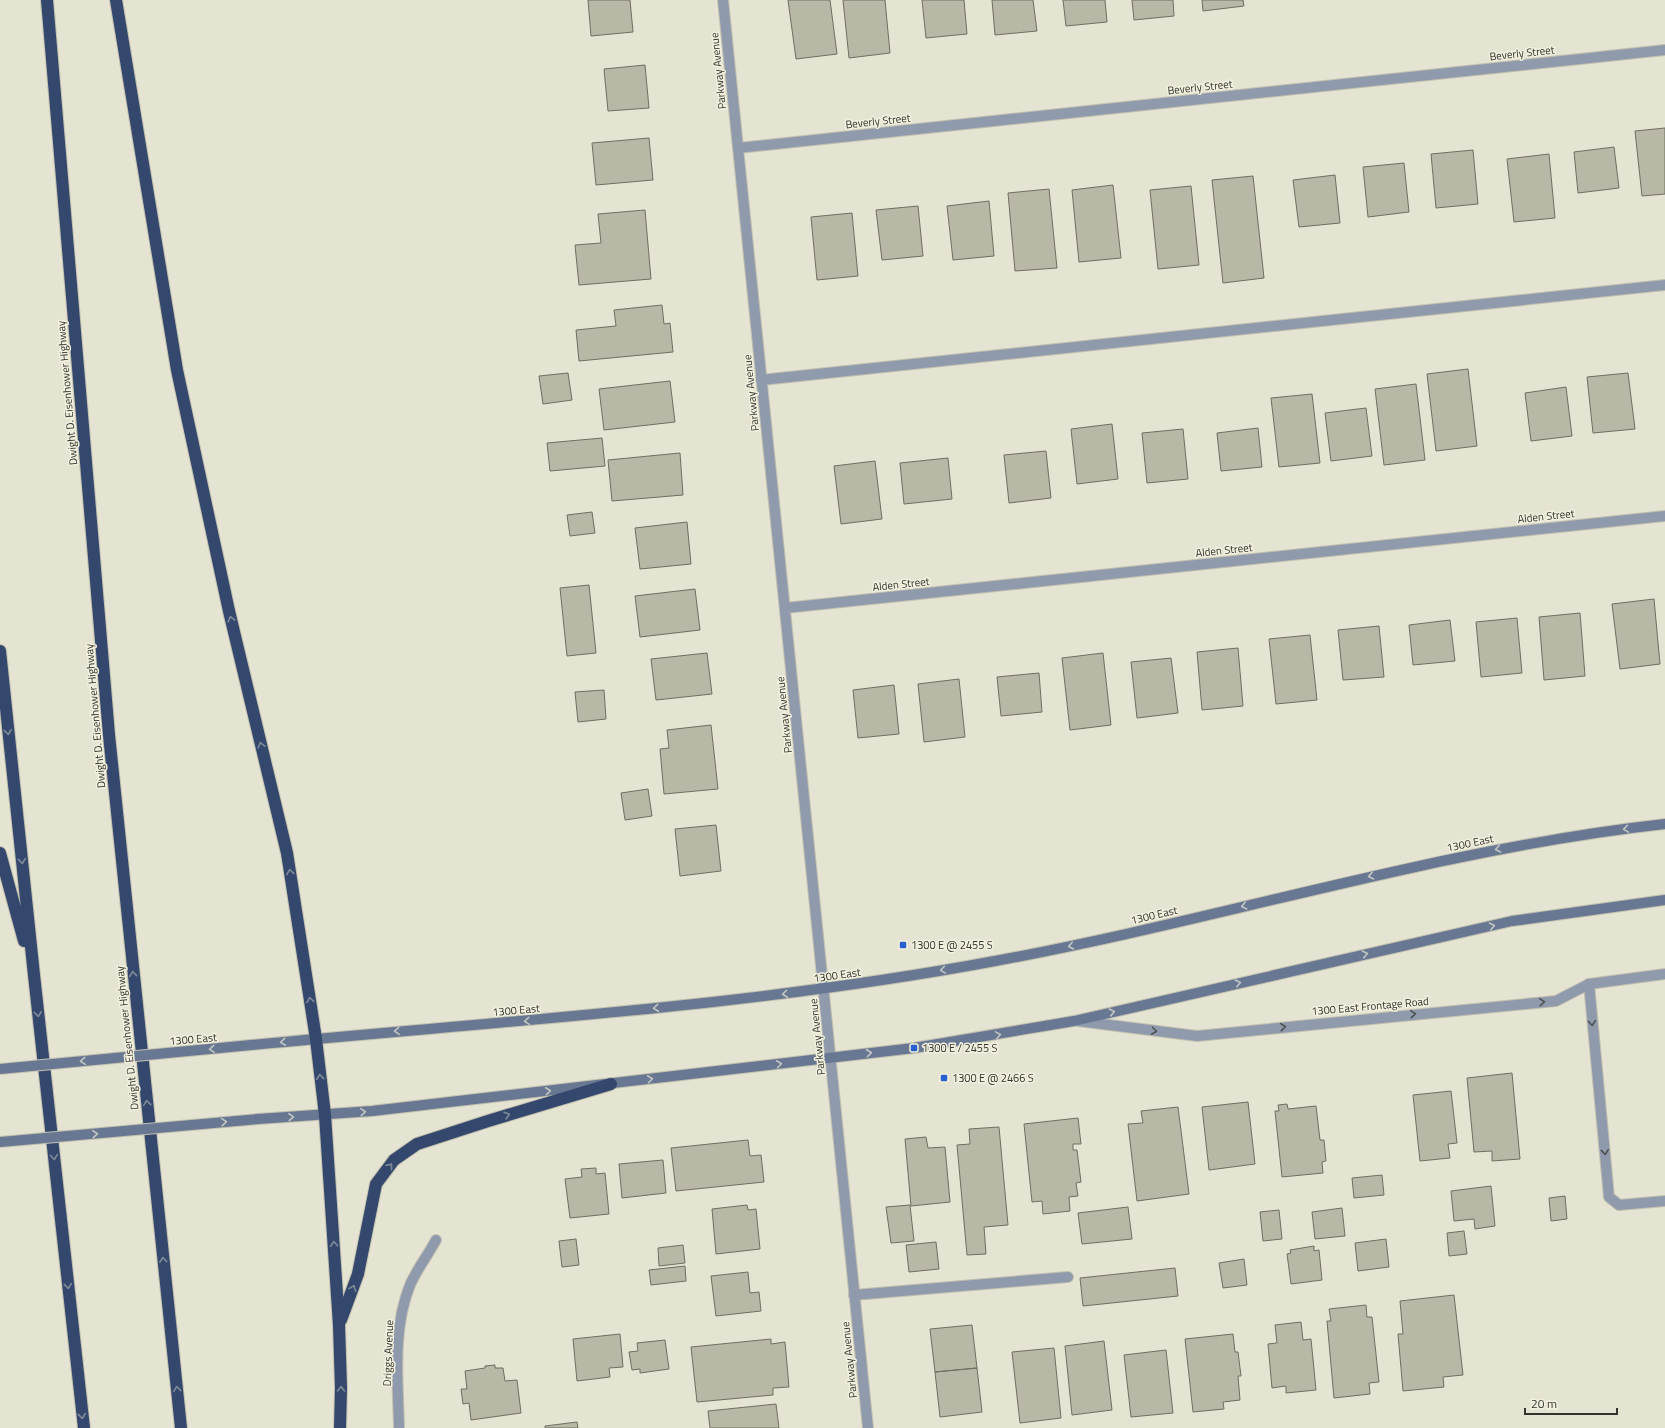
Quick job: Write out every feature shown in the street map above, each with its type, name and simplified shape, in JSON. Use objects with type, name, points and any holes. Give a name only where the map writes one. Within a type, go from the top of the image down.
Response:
[{"type":"highway","name":"Dwight D. Eisenhower Highway","points":[[47,0],[109,735],[182,1428]]},
{"type":"highway","points":[[116,0],[177,370],[229,611],[287,854],[316,1039],[325,1115],[339,1325],[341,1388],[340,1428]]},
{"type":"highway","points":[[0,651],[84,1428]]},
{"type":"highway","points":[[0,853],[34,975]]},
{"type":"highway","points":[[339,1325],[358,1274],[376,1184],[394,1160],[417,1144],[612,1084]]},
{"type":"main road","name":"1300 East","points":[[0,1069],[316,1039],[530,1021],[824,989],[995,961],[1109,938],[1329,885],[1499,849],[1665,824]]},
{"type":"main road","points":[[0,1142],[258,1119],[325,1115],[612,1084],[914,1048],[1074,1021],[1512,921],[1665,900]]},
{"type":"street","name":"Parkway Avenue","points":[[723,0],[868,1428]]},
{"type":"street","name":"Beverly Street","points":[[738,148],[1665,50]]},
{"type":"street","points":[[761,380],[1665,285]]},
{"type":"street","name":"Alden Street","points":[[785,608],[1665,516]]},
{"type":"street","name":"1300 East Frontage Road","points":[[1074,1021],[1197,1036],[1556,1001],[1588,984],[1665,974]]},
{"type":"street","points":[[1588,984],[1609,1197],[1619,1205],[1665,1201]]},
{"type":"street","name":"Driggs Avenue","points":[[399,1428],[398,1339],[400,1320],[411,1283],[436,1240]]},
{"type":"street","points":[[854,1295],[1068,1277]]},
{"type":"building","points":[[588,0],[630,0],[633,32],[591,36]]},
{"type":"building","points":[[788,0],[830,0],[837,54],[796,59]]},
{"type":"building","points":[[843,0],[885,0],[890,53],[849,58]]},
{"type":"building","points":[[922,0],[964,0],[967,34],[926,38]]},
{"type":"building","points":[[992,0],[1033,0],[1037,31],[995,35]]},
{"type":"building","points":[[1063,0],[1105,0],[1107,22],[1066,26]]},
{"type":"building","points":[[1132,0],[1173,0],[1174,16],[1134,20]]},
{"type":"building","points":[[1202,0],[1243,0],[1244,6],[1203,11]]},
{"type":"building","points":[[645,65],[649,108],[608,111],[604,69]]},
{"type":"building","points":[[1665,128],[1665,194],[1642,196],[1635,131]]},
{"type":"building","points":[[649,138],[653,180],[596,185],[592,143]]},
{"type":"building","points":[[1614,147],[1619,188],[1578,193],[1574,152]]},
{"type":"building","points":[[1473,150],[1478,204],[1436,208],[1431,154]]},
{"type":"building","points":[[1549,154],[1555,218],[1514,222],[1507,159]]},
{"type":"building","points":[[1404,163],[1409,212],[1368,217],[1363,167]]},
{"type":"building","points":[[1335,175],[1340,223],[1299,227],[1293,180]]},
{"type":"building","points":[[1253,176],[1264,278],[1223,283],[1212,180]]},
{"type":"building","points":[[1113,185],[1121,258],[1079,262],[1072,190]]},
{"type":"building","points":[[1191,186],[1199,265],[1158,269],[1150,190]]},
{"type":"building","points":[[1049,189],[1057,268],[1015,271],[1008,193]]},
{"type":"building","points":[[989,201],[994,256],[953,260],[947,206]]},
{"type":"building","points":[[918,206],[923,256],[882,260],[876,210]]},
{"type":"building","points":[[645,210],[651,279],[579,285],[575,245],[601,243],[598,214]]},
{"type":"building","points":[[852,213],[858,276],[817,280],[811,217]]},
{"type":"building","points":[[662,305],[664,324],[670,323],[673,352],[579,361],[576,330],[616,326],[614,310]]},
{"type":"building","points":[[1468,369],[1477,446],[1436,451],[1427,374]]},
{"type":"building","points":[[568,373],[572,400],[543,404],[539,376]]},
{"type":"building","points":[[1628,373],[1635,429],[1593,433],[1587,377]]},
{"type":"building","points":[[670,381],[675,422],[604,430],[599,389]]},
{"type":"building","points":[[1416,384],[1425,460],[1384,465],[1375,389]]},
{"type":"building","points":[[1566,387],[1572,436],[1531,441],[1525,393]]},
{"type":"building","points":[[1312,394],[1320,463],[1279,467],[1271,398]]},
{"type":"building","points":[[1366,408],[1372,456],[1331,461],[1325,413]]},
{"type":"building","points":[[1112,424],[1118,479],[1077,484],[1071,429]]},
{"type":"building","points":[[1258,428],[1262,467],[1221,471],[1217,433]]},
{"type":"building","points":[[1183,429],[1188,479],[1147,483],[1142,433]]},
{"type":"building","points":[[602,438],[605,466],[550,471],[547,443]]},
{"type":"building","points":[[1046,451],[1051,498],[1009,503],[1004,455]]},
{"type":"building","points":[[680,453],[683,495],[612,501],[608,460]]},
{"type":"building","points":[[948,458],[952,499],[904,504],[900,463]]},
{"type":"building","points":[[875,461],[882,519],[841,524],[834,466]]},
{"type":"building","points":[[592,512],[595,533],[570,536],[567,515]]},
{"type":"building","points":[[687,522],[691,564],[640,569],[635,528]]},
{"type":"building","points":[[589,585],[596,653],[567,656],[560,588]]},
{"type":"building","points":[[695,589],[700,630],[640,637],[635,596]]},
{"type":"building","points":[[1654,599],[1660,664],[1620,669],[1612,604]]},
{"type":"building","points":[[1580,613],[1585,676],[1544,680],[1539,617]]},
{"type":"building","points":[[1517,618],[1522,673],[1481,677],[1476,622]]},
{"type":"building","points":[[1450,620],[1455,661],[1413,665],[1409,625]]},
{"type":"building","points":[[1379,626],[1384,677],[1343,680],[1338,630]]},
{"type":"building","points":[[1310,635],[1317,700],[1276,704],[1269,639]]},
{"type":"building","points":[[1238,648],[1243,706],[1202,710],[1197,652]]},
{"type":"building","points":[[707,653],[712,694],[656,700],[651,659]]},
{"type":"building","points":[[1103,653],[1111,725],[1070,730],[1062,658]]},
{"type":"building","points":[[1171,658],[1178,713],[1137,718],[1131,662]]},
{"type":"building","points":[[1039,673],[1042,712],[1001,716],[997,677]]},
{"type":"building","points":[[959,679],[965,737],[924,742],[918,684]]},
{"type":"building","points":[[894,685],[899,734],[858,738],[853,690]]},
{"type":"building","points":[[604,690],[606,719],[578,722],[575,692]]},
{"type":"building","points":[[711,725],[718,789],[664,794],[660,749],[669,748],[667,730]]},
{"type":"building","points":[[648,789],[652,816],[625,820],[621,793]]},
{"type":"building","points":[[716,825],[721,871],[680,876],[675,829]]},
{"type":"building","points":[[1512,1073],[1520,1159],[1492,1161],[1492,1151],[1474,1152],[1467,1078]]},
{"type":"building","points":[[1451,1091],[1457,1143],[1448,1144],[1450,1158],[1420,1161],[1413,1095]]},
{"type":"building","points":[[1248,1102],[1255,1164],[1209,1170],[1202,1107]]},
{"type":"building","points":[[1287,1104],[1288,1109],[1316,1106],[1320,1140],[1324,1140],[1326,1161],[1322,1162],[1323,1173],[1282,1177],[1275,1111],[1279,1111],[1278,1105]]},
{"type":"building","points":[[1178,1107],[1189,1194],[1137,1201],[1128,1124],[1143,1123],[1141,1111]]},
{"type":"building","points":[[1078,1118],[1081,1144],[1073,1144],[1073,1150],[1077,1150],[1081,1182],[1076,1183],[1078,1196],[1069,1197],[1070,1211],[1043,1214],[1042,1201],[1032,1202],[1024,1124]]},
{"type":"building","points":[[999,1127],[1008,1225],[984,1227],[986,1254],[967,1255],[957,1145],[970,1144],[969,1129]]},
{"type":"building","points":[[926,1137],[928,1148],[945,1147],[950,1202],[911,1206],[905,1139]]},
{"type":"building","points":[[748,1140],[750,1156],[761,1155],[764,1182],[676,1191],[671,1148]]},
{"type":"building","points":[[663,1160],[666,1193],[622,1198],[619,1164]]},
{"type":"building","points":[[596,1168],[596,1174],[605,1173],[609,1214],[570,1218],[565,1179],[582,1177],[581,1169]]},
{"type":"building","points":[[1382,1175],[1384,1195],[1354,1198],[1352,1178]]},
{"type":"building","points":[[1491,1186],[1495,1226],[1475,1229],[1474,1219],[1454,1221],[1451,1191]]},
{"type":"building","points":[[1565,1196],[1567,1219],[1551,1221],[1549,1198]]},
{"type":"building","points":[[747,1205],[748,1210],[756,1209],[760,1249],[716,1254],[712,1209]]},
{"type":"building","points":[[910,1205],[914,1241],[891,1243],[886,1207]]},
{"type":"building","points":[[1128,1207],[1132,1239],[1082,1244],[1078,1213]]},
{"type":"building","points":[[1342,1208],[1345,1236],[1315,1239],[1312,1212]]},
{"type":"building","points":[[1279,1210],[1282,1239],[1263,1241],[1260,1212]]},
{"type":"building","points":[[1464,1231],[1467,1254],[1449,1256],[1447,1233]]},
{"type":"building","points":[[576,1239],[579,1265],[562,1267],[559,1241]]},
{"type":"building","points":[[1386,1239],[1389,1267],[1358,1271],[1355,1243]]},
{"type":"building","points":[[936,1242],[939,1269],[909,1272],[906,1245]]},
{"type":"building","points":[[683,1245],[685,1263],[659,1266],[658,1248]]},
{"type":"building","points":[[1314,1246],[1314,1251],[1319,1250],[1322,1280],[1291,1284],[1287,1254],[1291,1253],[1290,1250]]},
{"type":"building","points":[[1244,1259],[1247,1285],[1223,1288],[1219,1263]]},
{"type":"building","points":[[685,1266],[686,1281],[651,1285],[649,1270]]},
{"type":"building","points":[[1175,1268],[1178,1296],[1083,1306],[1080,1278]]},
{"type":"building","points":[[748,1272],[750,1293],[759,1292],[761,1311],[716,1316],[711,1276]]},
{"type":"building","points":[[1454,1295],[1463,1375],[1443,1377],[1444,1387],[1403,1391],[1398,1334],[1403,1334],[1400,1301]]},
{"type":"building","points":[[1366,1305],[1367,1317],[1372,1317],[1379,1382],[1369,1383],[1370,1394],[1334,1398],[1327,1321],[1331,1321],[1329,1309]]},
{"type":"building","points":[[1301,1322],[1303,1340],[1311,1339],[1316,1390],[1286,1393],[1286,1386],[1272,1388],[1268,1344],[1277,1343],[1275,1325]]},
{"type":"building","points":[[972,1325],[977,1368],[935,1372],[930,1329]]},
{"type":"building","points":[[620,1334],[623,1367],[609,1368],[610,1377],[577,1381],[573,1339]]},
{"type":"building","points":[[1233,1334],[1235,1352],[1238,1352],[1241,1376],[1238,1376],[1240,1400],[1223,1402],[1224,1409],[1193,1412],[1185,1339]]},
{"type":"building","points":[[771,1339],[771,1344],[785,1342],[789,1387],[773,1388],[773,1395],[697,1402],[691,1347]]},
{"type":"building","points":[[665,1340],[669,1369],[640,1373],[640,1369],[632,1370],[629,1352],[638,1351],[637,1343]]},
{"type":"building","points":[[1104,1341],[1112,1410],[1072,1415],[1065,1346]]},
{"type":"building","points":[[1054,1348],[1061,1418],[1020,1423],[1012,1352]]},
{"type":"building","points":[[1166,1350],[1173,1413],[1131,1417],[1124,1355]]},
{"type":"building","points":[[495,1365],[495,1368],[503,1368],[505,1381],[517,1380],[521,1413],[471,1420],[469,1403],[463,1404],[461,1389],[467,1389],[465,1371]]},
{"type":"building","points":[[977,1368],[982,1412],[940,1417],[935,1372]]},
{"type":"building","points":[[776,1404],[779,1428],[710,1428],[708,1411]]},
{"type":"building","points":[[577,1422],[578,1428],[545,1428],[545,1426]]},
{"type":"place","name":"1300 E @ 2455 S","points":[[903,945]]},
{"type":"place","name":"1300 E / 2455 S","points":[[914,1048]]},
{"type":"place","name":"1300 E @ 2466 S","points":[[944,1078]]}]
